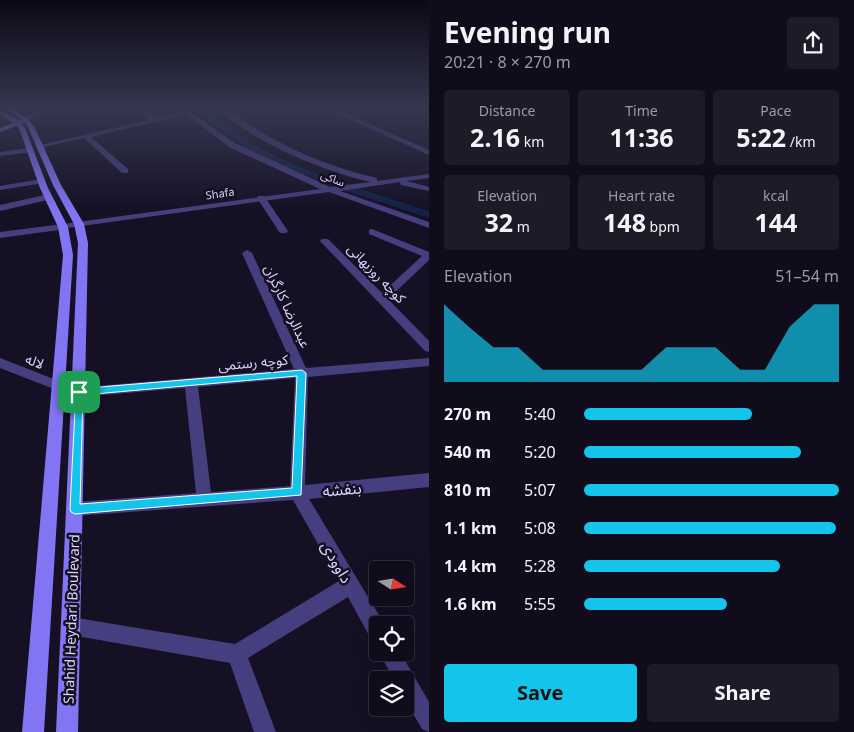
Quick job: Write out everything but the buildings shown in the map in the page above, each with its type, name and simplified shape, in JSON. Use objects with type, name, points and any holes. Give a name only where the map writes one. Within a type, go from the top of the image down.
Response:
[{"type":"main road","name":"Shahid Heydari Boulevard","points":[[32,143],[79,224],[84,252],[67,732]]},
{"type":"main road","name":"Shahid Heydari Boulevard","points":[[32,732],[68,255],[63,227],[41,180],[35,148]]},
{"type":"street","points":[[0,154],[56,143]]},
{"type":"street","points":[[94,143],[125,171]]},
{"type":"street","name":"ساکی","points":[[229,143],[332,189],[429,225]]},
{"type":"street","points":[[276,143],[296,153],[361,178],[389,181],[429,189]]},
{"type":"street","points":[[407,143],[429,153]]},
{"type":"street","points":[[389,181],[429,176]]},
{"type":"street","points":[[0,188],[41,180]]},
{"type":"street","name":"Shafa","points":[[0,235],[389,181]]},
{"type":"street","points":[[0,208],[48,197]]},
{"type":"street","points":[[262,198],[283,231]]},
{"type":"street","points":[[372,232],[429,255],[382,299]]},
{"type":"street","name":"کوچه روزبهانی","points":[[324,241],[429,348]]},
{"type":"street","name":"عبدالرضا کارگران","points":[[247,252],[302,373]]},
{"type":"street","name":"کوچه رستمی","points":[[79,392],[429,362]]},
{"type":"street","name":"لاله","points":[[0,363],[59,386]]},
{"type":"street","points":[[297,492],[302,373]]},
{"type":"street","points":[[192,382],[204,499]]},
{"type":"street","name":"بنفشه","points":[[75,509],[429,480]]},
{"type":"street","name":"داوودی","points":[[297,492],[369,617]]},
{"type":"street","points":[[70,626],[237,654],[350,585]]},
{"type":"street","points":[[237,654],[265,732]]},
{"type":"street","points":[[414,696],[429,722]]},
{"type":"waterway","points":[[246,143],[258,151],[287,164],[347,188],[429,215]]},
{"type":"route","points":[[302,373],[297,492],[75,509],[79,392],[302,373]]}]
